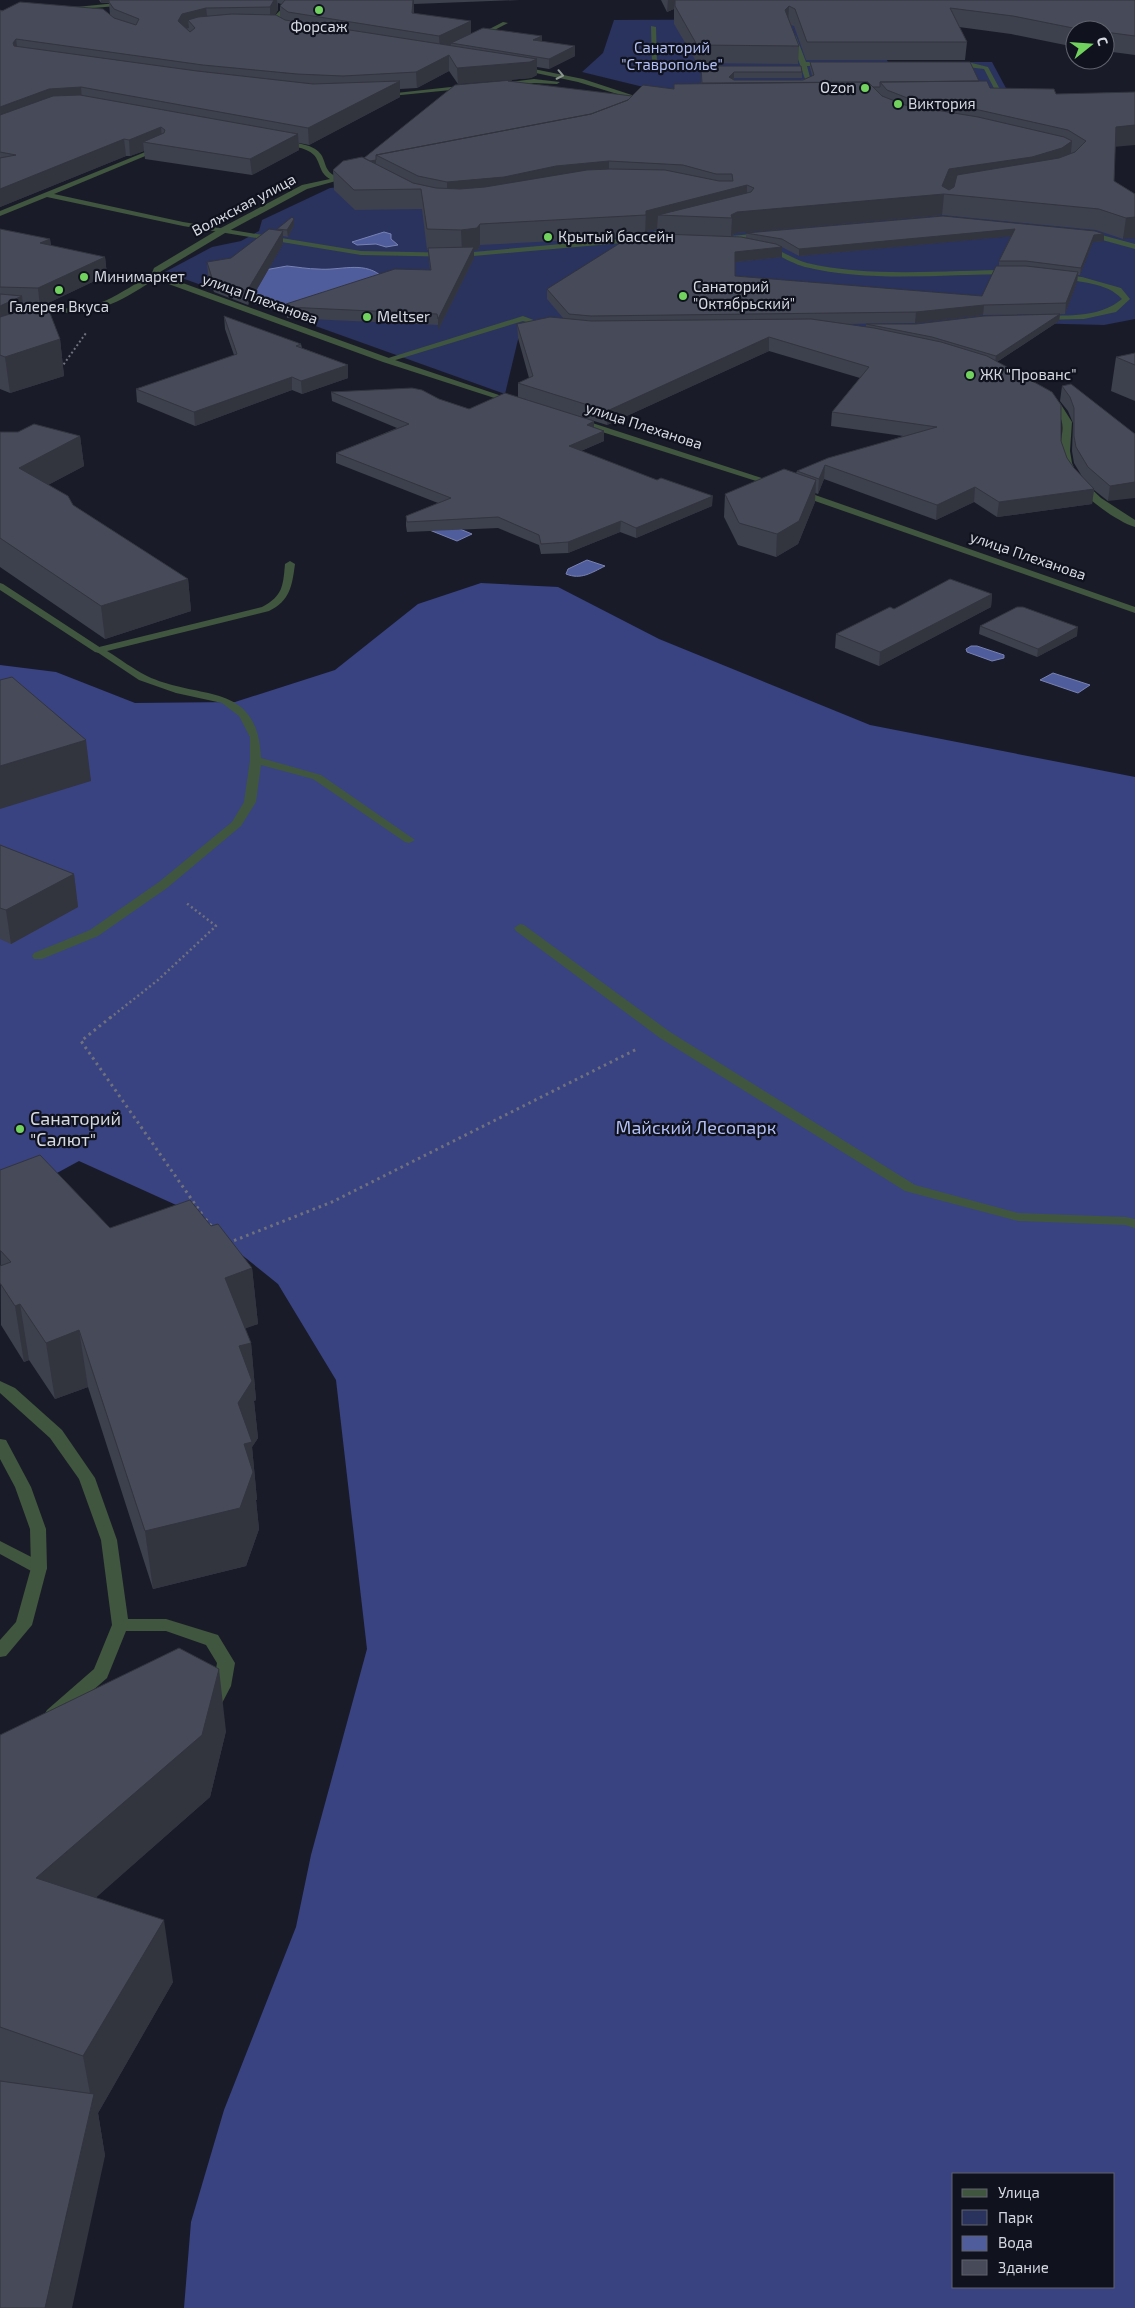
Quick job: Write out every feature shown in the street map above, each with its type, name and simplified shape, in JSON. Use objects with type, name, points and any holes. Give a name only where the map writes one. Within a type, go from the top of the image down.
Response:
[{"type":"street","points":[[277,6],[286,7],[321,0]]},
{"type":"street","points":[[65,8],[107,9],[133,4]]},
{"type":"street","points":[[286,7],[278,14],[275,21],[278,26],[286,31]]},
{"type":"street","points":[[473,39],[505,23]]},
{"type":"street","points":[[269,26],[278,26]]},
{"type":"street","points":[[653,26],[654,64],[663,67],[726,68]]},
{"type":"street","points":[[783,82],[809,80],[789,27]]},
{"type":"street","points":[[508,66],[556,74],[641,99],[650,98]]},
{"type":"street","points":[[795,68],[804,66]]},
{"type":"street","points":[[696,68],[696,77]]},
{"type":"street","points":[[487,85],[548,81],[590,90],[621,92]]},
{"type":"street","points":[[373,95],[477,86]]},
{"type":"street","points":[[991,95],[1010,95]]},
{"type":"street","points":[[630,112],[636,108],[641,99]]},
{"type":"street","points":[[276,142],[314,151],[318,155],[321,169],[325,174],[337,179]]},
{"type":"street","points":[[0,214],[163,147]]},
{"type":"street","name":"Волжская улица","points":[[155,276],[154,274],[157,270],[222,231],[305,187],[355,175]]},
{"type":"street","points":[[46,195],[222,231],[353,252],[415,255],[507,252],[628,239],[670,239]]},
{"type":"street","points":[[628,239],[683,226]]},
{"type":"street","points":[[1077,232],[1096,234],[1135,247]]},
{"type":"street","points":[[778,234],[713,241],[762,246],[778,250],[804,264],[830,268],[919,273],[1025,272]]},
{"type":"street","points":[[0,309],[71,310],[108,302],[155,276]]},
{"type":"street","name":"улица Плеханова","points":[[155,276],[386,360],[524,404]]},
{"type":"street","points":[[1034,319],[1084,317],[1113,310],[1126,299],[1118,290],[1082,279],[1054,276]]},
{"type":"street","points":[[386,360],[523,318],[539,325],[554,328]]},
{"type":"street","points":[[1038,389],[1057,405],[1068,422],[1065,444],[1069,470],[1081,484],[1117,514],[1135,524]]},
{"type":"street","name":"улица Плеханова","points":[[570,419],[788,488],[1135,610]]},
{"type":"street","points":[[99,650],[266,609],[277,604],[285,594],[290,564]]},
{"type":"street","points":[[0,586],[143,678],[180,690],[226,700],[244,714],[255,737],[256,760],[250,802],[237,824],[163,886],[94,933],[38,956]]},
{"type":"street","points":[[256,760],[316,777],[409,840]]},
{"type":"street","points":[[520,928],[665,1035],[910,1188],[1018,1217],[1126,1220],[1135,1224]]},
{"type":"street","points":[[0,1386],[56,1434],[87,1478],[110,1540],[120,1625],[101,1673],[36,1727]]},
{"type":"street","points":[[0,1444],[23,1487],[38,1529],[39,1568],[24,1625],[0,1652]]},
{"type":"street","points":[[0,1547],[39,1568]]},
{"type":"street","points":[[120,1625],[166,1625],[212,1640],[226,1663],[222,1686],[214,1702]]},
{"type":"lane","points":[[804,66],[833,64]]},
{"type":"lane","points":[[949,64],[968,64],[986,68],[1000,95]]},
{"type":"path","points":[[57,373],[108,302]]},
{"type":"path","points":[[163,886],[216,926],[158,980],[81,1041],[214,1231]]},
{"type":"path","points":[[224,1245],[332,1202],[665,1035]]},
{"type":"path","points":[[195,1220],[204,1217]]},
{"type":"green space","name":"Санаторий \"Ставрополье\"","points":[[812,19],[880,48],[888,62],[992,62],[1007,90],[668,93],[582,72],[603,53],[614,20]]},
{"type":"green space","name":"Санаторий \"Октябрьский\"","points":[[381,183],[1135,201],[1135,319],[1104,325],[990,322],[923,332],[521,327],[505,394],[165,272],[212,247],[241,241],[259,231],[262,220],[330,188]]},
{"type":"green space","name":"Майский Лесопарк","points":[[481,583],[558,587],[659,639],[870,725],[1135,777],[1135,2308],[184,2308],[191,2222],[224,2110],[296,1927],[311,1855],[367,1649],[336,1380],[278,1284],[185,1209],[79,1161],[0,1204],[0,665],[56,672],[135,703],[235,702],[335,670],[418,604]]},
{"type":"water","points":[[384,232],[391,234],[391,239],[398,245],[386,247],[376,244],[357,245],[352,242]]},
{"type":"water","points":[[287,266],[310,269],[358,267],[366,268],[380,275],[324,292],[292,306],[249,292],[259,271]]},
{"type":"water","points":[[443,522],[472,534],[457,541],[427,529]]},
{"type":"water","points":[[587,560],[605,566],[581,576],[566,574],[568,569]]},
{"type":"water","points":[[971,646],[977,646],[1004,655],[1004,658],[992,661],[967,652],[966,649]]},
{"type":"water","points":[[1053,673],[1090,685],[1078,693],[1040,680]]},
{"type":"building","points":[[109,0],[274,0],[270,7],[206,8],[182,14],[178,21],[190,32],[195,28],[188,20],[198,17],[232,14],[276,15],[285,20],[537,59],[530,62],[457,68],[449,55],[416,72],[343,76],[297,74],[203,65],[16,39],[13,43],[14,46],[197,71],[313,84],[400,81],[308,128],[81,87],[49,89],[0,107],[0,10],[2,11],[20,2],[103,9],[114,18],[136,25],[139,19],[114,9]]},
{"type":"building","points":[[285,0],[413,0],[412,13],[471,21],[439,36],[288,12],[280,6]]},
{"type":"building","points":[[675,0],[1135,0],[1135,36],[1115,33],[1115,20],[1065,20],[1065,26],[1013,16],[950,8],[967,42],[807,42],[795,9],[789,6],[785,10],[799,46],[697,45],[675,6]]},
{"type":"building","points":[[483,28],[542,36],[533,40],[575,46],[549,59],[451,43]]},
{"type":"building","points":[[810,62],[970,62],[979,81],[880,82],[880,87],[873,87],[868,82],[702,83],[701,66],[801,66],[802,72],[734,72],[729,77],[734,80],[803,80],[814,75]]},
{"type":"building","points":[[512,80],[508,81],[632,96],[628,100],[591,114],[376,155],[376,160],[370,161],[364,158],[455,85]]},
{"type":"building","points":[[987,81],[990,88],[1054,89],[1056,94],[1135,92],[1135,125],[1116,127],[1114,181],[1135,194],[1135,217],[1126,218],[1099,209],[944,194],[737,212],[731,215],[732,218],[658,215],[751,192],[754,188],[747,185],[646,211],[646,215],[480,224],[477,228],[461,230],[427,229],[421,189],[354,190],[333,170],[343,161],[362,157],[413,183],[436,188],[460,189],[485,187],[587,170],[610,169],[665,170],[719,181],[733,181],[732,174],[716,174],[683,165],[609,161],[556,166],[504,177],[447,182],[418,176],[376,155],[591,114],[628,100],[643,85],[674,89],[674,84],[868,82],[882,96],[905,105],[978,117],[1064,137],[1072,141],[1062,148],[1032,157],[949,169],[942,186],[949,190],[954,187],[957,175],[1059,158],[1075,152],[1086,141],[1068,130],[979,110],[910,99],[887,90],[880,82]]},
{"type":"building","points":[[80,95],[298,134],[250,159],[143,142],[164,133],[165,130],[161,127],[129,140],[124,139],[0,189],[0,158],[16,155],[0,152],[0,115],[53,96]]},
{"type":"building","points":[[943,216],[1095,231],[1104,234],[1094,235],[1081,268],[1026,261],[999,261],[1015,229],[799,249],[782,239],[746,233]]},
{"type":"building","points":[[292,217],[294,219],[287,230],[277,229]]},
{"type":"building","points":[[0,229],[50,239],[40,243],[105,257],[38,288],[0,287]]},
{"type":"building","points":[[269,229],[283,231],[247,291],[212,278],[207,262],[231,258]]},
{"type":"building","points":[[636,233],[741,237],[782,247],[735,252],[735,276],[982,296],[996,266],[1026,266],[1078,272],[1066,303],[984,305],[916,312],[591,316],[569,314],[547,289]]},
{"type":"building","points":[[474,247],[438,319],[437,314],[286,307],[286,304],[395,269],[431,270],[428,248]]},
{"type":"building","points":[[0,294],[22,296],[0,306]]},
{"type":"building","points":[[46,303],[60,339],[5,357],[0,355],[0,317]]},
{"type":"building","points":[[1060,314],[996,356],[932,337],[866,324],[916,324],[984,316]]},
{"type":"building","points":[[224,316],[301,344],[296,346],[348,365],[301,381],[292,377],[194,412],[136,389],[237,354]]},
{"type":"building","points":[[550,317],[591,321],[811,319],[874,328],[941,342],[987,356],[1052,392],[1061,405],[1061,441],[1067,458],[1094,489],[999,502],[975,487],[937,505],[825,465],[819,479],[797,471],[828,458],[937,427],[832,412],[869,367],[769,337],[607,411],[518,383],[533,376],[517,324]]},
{"type":"building","points":[[1135,353],[1135,365],[1116,357]]},
{"type":"building","points":[[1071,384],[1135,434],[1135,482],[1110,486],[1088,467],[1076,447],[1074,408],[1070,397],[1062,386]]},
{"type":"building","points":[[412,388],[422,390],[439,399],[469,409],[505,393],[594,421],[587,425],[604,431],[569,446],[657,480],[661,478],[713,496],[636,528],[621,521],[568,542],[541,544],[539,535],[498,517],[407,522],[406,516],[451,498],[336,453],[409,424],[331,392]]},
{"type":"building","points":[[34,424],[80,436],[19,468],[68,496],[73,505],[188,579],[101,606],[0,538],[0,432],[18,432]]},
{"type":"building","points":[[784,469],[816,480],[799,521],[777,534],[739,523],[725,494]]},
{"type":"building","points":[[950,579],[992,594],[880,652],[836,634],[890,607],[894,609]]},
{"type":"building","points":[[1017,607],[1023,607],[1078,627],[1038,649],[980,626]]},
{"type":"building","points":[[12,677],[86,740],[0,766],[0,680]]},
{"type":"building","points":[[0,845],[74,874],[6,910],[0,908]]},
{"type":"building","points":[[40,1155],[110,1228],[190,1200],[211,1226],[218,1224],[252,1268],[225,1278],[251,1343],[239,1346],[252,1381],[238,1403],[252,1442],[244,1444],[253,1472],[240,1508],[145,1531],[79,1330],[46,1343],[20,1304],[15,1306],[0,1283],[0,1266],[11,1262],[0,1250],[0,1170]]},
{"type":"building","points":[[179,1648],[219,1669],[202,1735],[36,1878],[164,1920],[83,2056],[0,2027],[0,1735]]},
{"type":"building","points":[[0,2081],[94,2094],[45,2308],[0,2308]]},
{"type":"place","name":"Форсаж","points":[[319,10]]},
{"type":"place","name":"Ozon","points":[[865,88]]},
{"type":"place","name":"Виктория","points":[[898,104]]},
{"type":"place","name":"Крытый бассейн","points":[[548,237]]},
{"type":"place","name":"Минимаркет","points":[[84,277]]},
{"type":"place","name":"Галерея Вкуса","points":[[59,290]]},
{"type":"place","name":"Санаторий \"Октябрьский\"","points":[[683,296]]},
{"type":"place","name":"Meltser","points":[[367,317]]},
{"type":"place","name":"ЖК \"Прованс\"","points":[[970,375]]},
{"type":"place","name":"Санаторий \"Салют\"","points":[[20,1129]]}]
